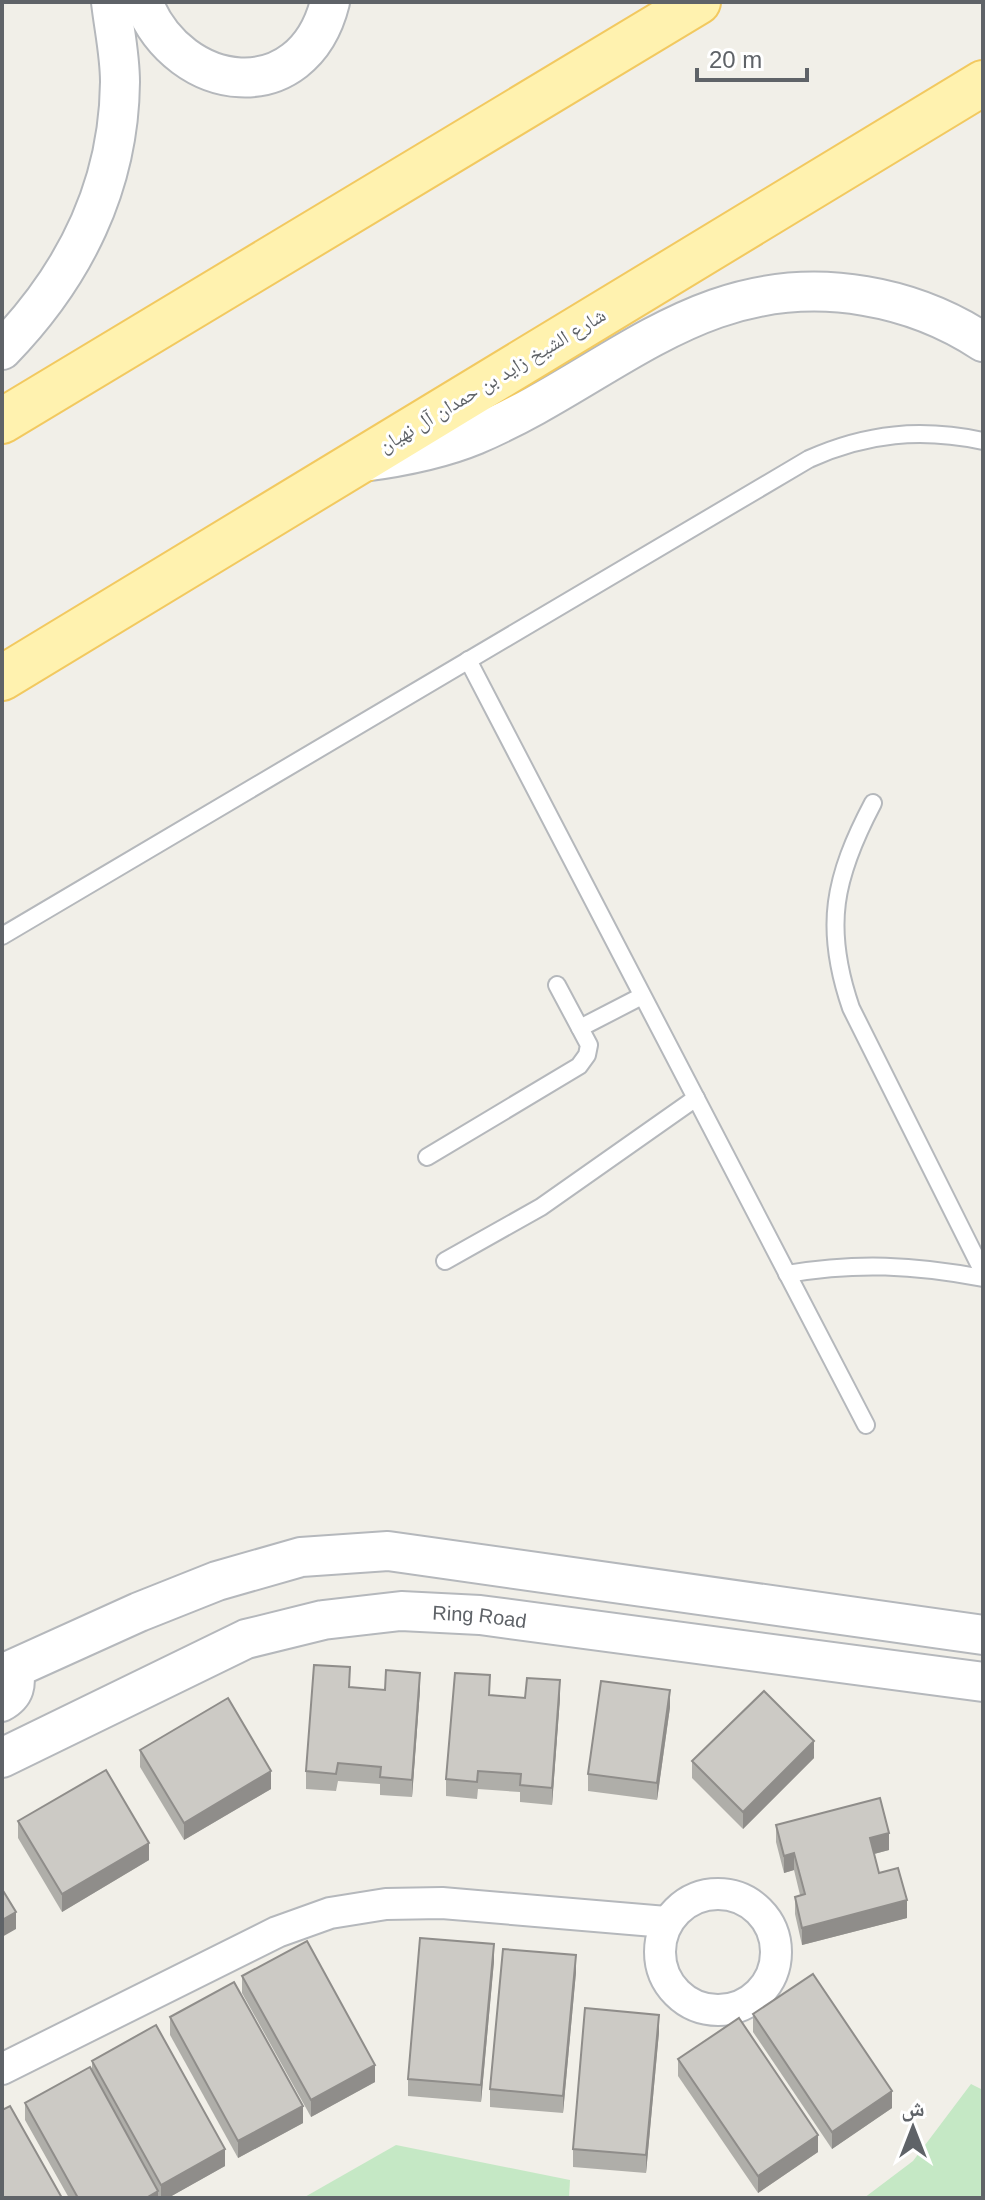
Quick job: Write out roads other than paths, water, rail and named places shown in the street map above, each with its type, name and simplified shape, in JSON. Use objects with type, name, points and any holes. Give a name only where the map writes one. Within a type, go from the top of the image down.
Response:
[{"type":"main road","points":[[2,421],[698,2]]},
{"type":"main road","name":"شارع الشيخ زايد بن حمدان آل نهيان","points":[[2,678],[983,83]]},
{"type":"street","points":[[2,350],[33,318],[66,272],[92,221],[108,175],[118,127],[120,78],[111,2]]},
{"type":"street","points":[[143,2],[149,17],[166,40],[188,59],[213,74],[240,79],[267,75],[291,62],[312,44],[325,21],[330,2]]},
{"type":"street","points":[[356,463],[396,458],[473,436],[510,419],[663,330],[722,305],[753,297],[818,291],[882,299],[943,320],[983,342]]},
{"type":"street","points":[[2,1706],[18,1692],[20,1679],[9,1670],[217,1581],[301,1557],[388,1551],[983,1635]]},
{"type":"street","name":"Ring Road","points":[[2,1758],[246,1639],[323,1620],[401,1611],[480,1615],[983,1682]]},
{"type":"street","points":[[2,2069],[277,1932],[330,1913],[386,1904],[442,1903],[666,1922]]},
{"type":"lane","points":[[2,936],[809,459],[836,447],[894,434],[954,435],[983,441]]},
{"type":"lane","points":[[468,660],[866,1425]]},
{"type":"lane","points":[[873,803],[847,857],[840,882],[835,933],[843,983],[857,1019],[983,1272]]},
{"type":"lane","points":[[427,1157],[579,1066],[587,1055],[589,1045],[557,985]]},
{"type":"lane","points":[[580,1028],[642,996]]},
{"type":"lane","points":[[445,1261],[541,1207],[696,1098]]},
{"type":"lane","points":[[787,1274],[847,1266],[895,1265],[983,1278]]}]
